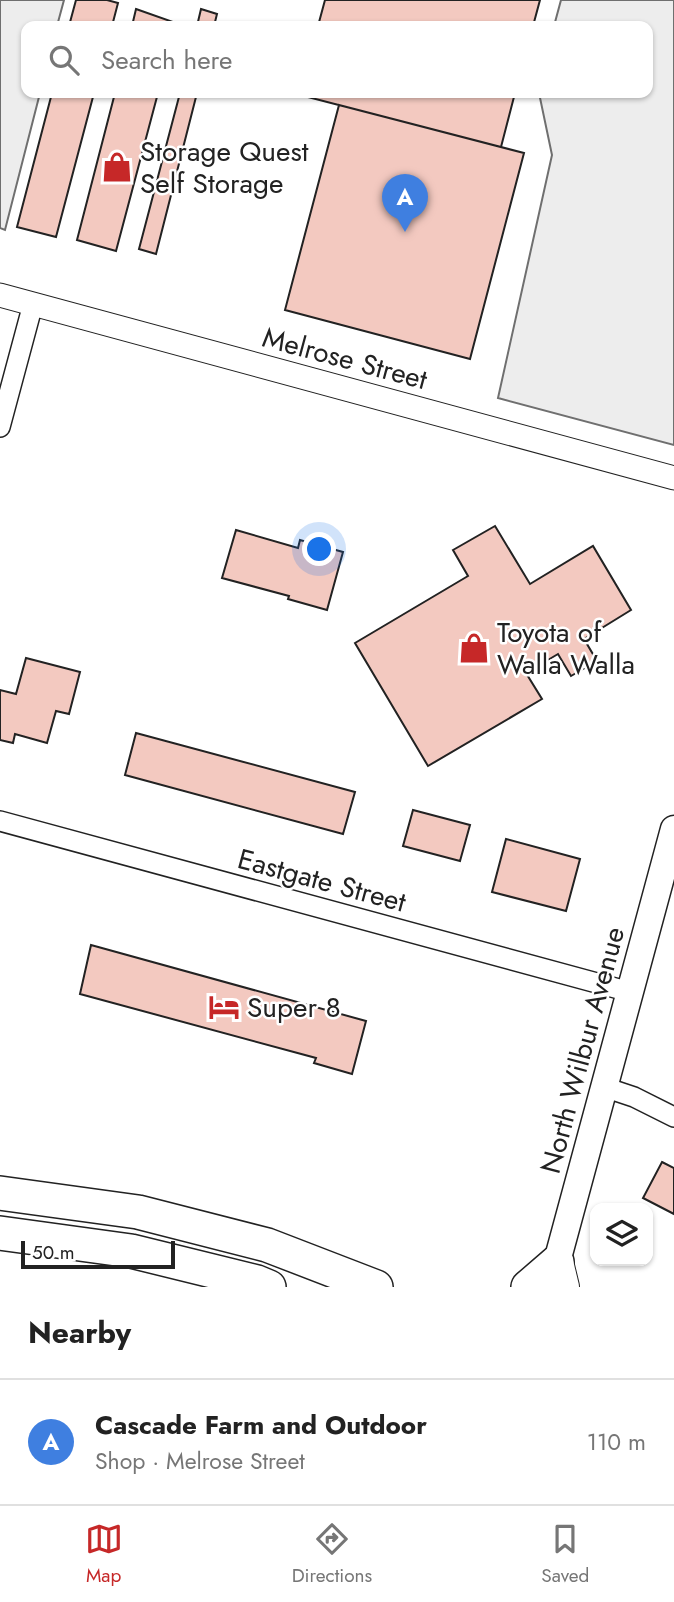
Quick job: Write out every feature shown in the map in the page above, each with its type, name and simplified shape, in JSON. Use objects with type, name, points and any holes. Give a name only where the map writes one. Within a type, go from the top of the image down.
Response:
[{"type":"highway","points":[[0,1193],[138,1212],[267,1245],[376,1287]]},
{"type":"highway","points":[[0,1233],[131,1251],[269,1287]]},
{"type":"highway","points":[[528,1287],[557,1279]]},
{"type":"main road","name":"North Wilbur Avenue","points":[[557,1279],[630,992],[667,884],[674,829]]},
{"type":"street","name":"Melrose Street","points":[[0,295],[674,478]]},
{"type":"street","points":[[0,427],[33,304]]},
{"type":"street","name":"Eastgate Street","points":[[0,821],[630,992]]},
{"type":"street","points":[[604,1087],[634,1097],[674,1117]]},
{"type":"shaded area","points":[[0,0],[64,0],[58,21],[21,21],[21,98],[39,98],[5,230],[0,228]]},
{"type":"shaded area","points":[[561,0],[674,0],[674,445],[498,398],[552,155],[540,98],[653,98],[653,21],[555,21]]},
{"type":"building","points":[[76,0],[107,0],[118,3],[113,21],[70,21]]},
{"type":"building","points":[[325,0],[540,0],[534,21],[319,21]]},
{"type":"building","points":[[136,9],[170,21],[133,21]]},
{"type":"building","points":[[201,9],[217,14],[215,21],[198,21]]},
{"type":"building","name":"Storage Quest Self Storage","points":[[51,98],[93,98],[56,237],[17,227]]},
{"type":"building","name":"Storage Quest Self Storage","points":[[114,98],[157,98],[116,251],[77,240]]},
{"type":"building","name":"Storage Quest Self Storage","points":[[179,98],[196,98],[156,254],[139,249]]},
{"type":"building","points":[[312,98],[514,98],[501,147]]},
{"type":"building","points":[[339,105],[524,153],[470,359],[285,310]]},
{"type":"building","name":"Toyota of Walla Walla","points":[[495,526],[530,584],[593,546],[631,610],[584,639],[597,661],[571,676],[558,654],[526,673],[542,699],[428,766],[355,643],[468,576],[453,550]]},
{"type":"building","points":[[236,530],[298,548],[300,540],[343,552],[327,610],[288,599],[289,596],[222,578]]},
{"type":"building","points":[[26,658],[80,672],[69,714],[56,711],[47,743],[15,734],[13,743],[0,740],[0,690],[16,694]]},
{"type":"building","points":[[136,733],[355,792],[343,834],[125,775]]},
{"type":"building","points":[[413,810],[470,825],[460,861],[403,846]]},
{"type":"building","points":[[506,839],[580,859],[566,911],[492,892]]},
{"type":"building","name":"Super 8","points":[[91,945],[366,1021],[352,1074],[314,1063],[316,1058],[80,994]]},
{"type":"building","points":[[662,1162],[674,1168],[674,1214],[643,1198]]},
{"type":"place","name":"Storage Quest Self Storage","points":[[117,167]]},
{"type":"place","name":"Cascade Farm and Outdoor","points":[[405,232]]},
{"type":"place","name":"Toyota of Walla Walla","points":[[474,648]]},
{"type":"place","name":"Super 8","points":[[224,1007]]}]
